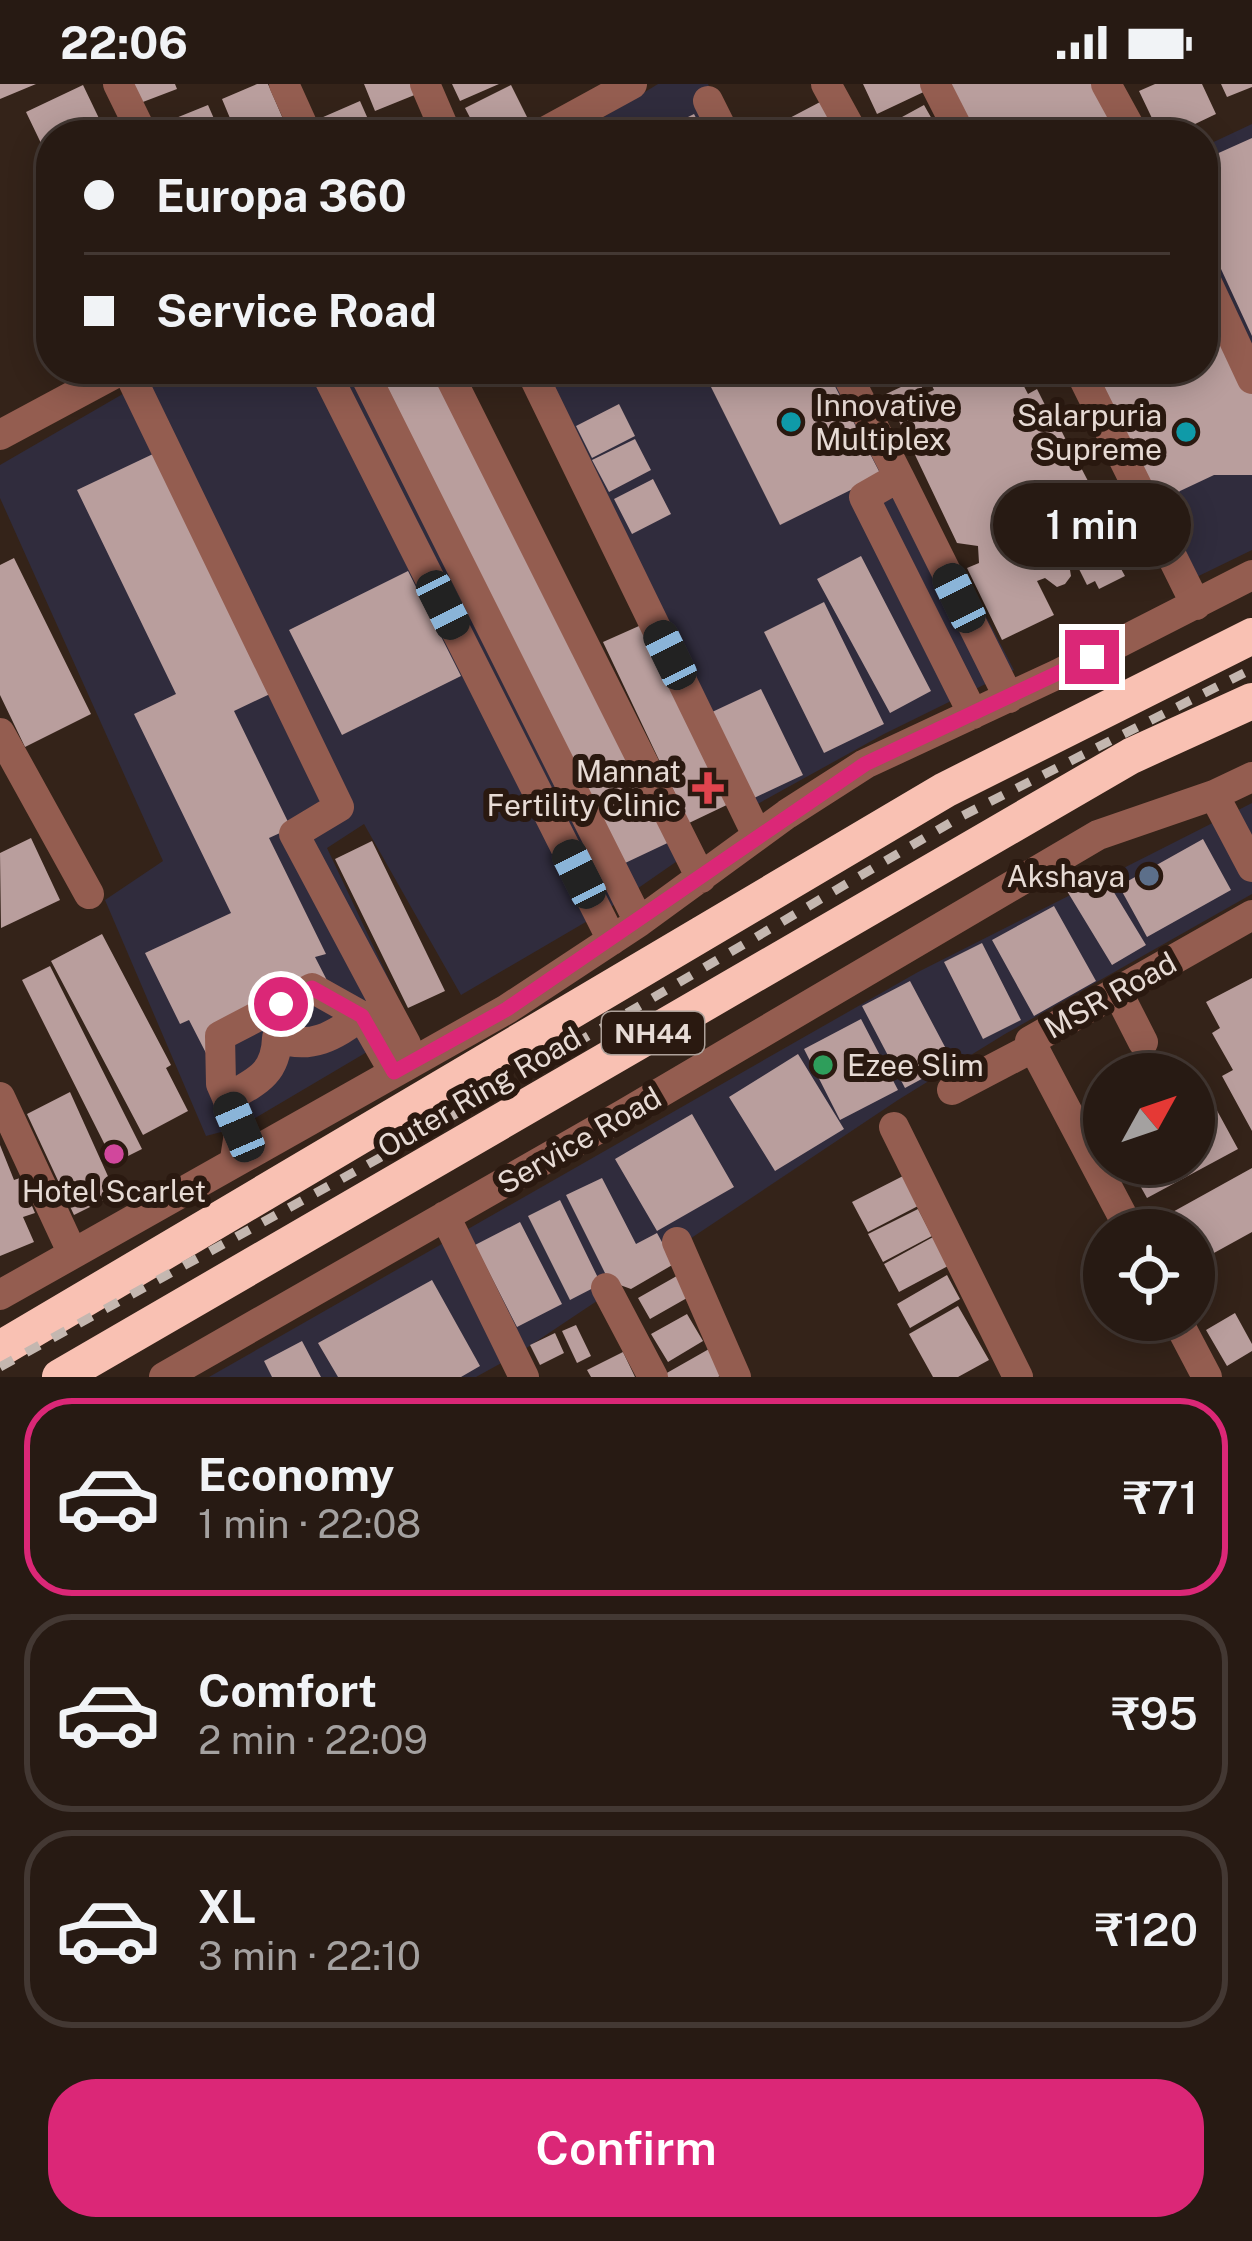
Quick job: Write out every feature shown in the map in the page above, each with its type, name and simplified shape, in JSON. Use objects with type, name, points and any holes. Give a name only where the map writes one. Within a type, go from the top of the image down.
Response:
[{"type":"highway","name":"Outer Ring Road","points":[[0,1349],[945,790],[1252,636]]},
{"type":"highway","name":"Outer Ring Road","points":[[60,1377],[1131,756],[1252,701]]},
{"type":"street","points":[[118,84],[135,120]]},
{"type":"street","points":[[284,84],[300,120]]},
{"type":"street","points":[[425,84],[441,120]]},
{"type":"street","points":[[566,120],[632,84]]},
{"type":"street","points":[[826,84],[846,120]]},
{"type":"street","points":[[934,84],[953,120]]},
{"type":"street","points":[[1106,84],[1126,120]]},
{"type":"street","points":[[708,101],[718,120]]},
{"type":"street","points":[[1218,306],[1252,380]]},
{"type":"street","points":[[0,435],[97,384]]},
{"type":"street","points":[[132,384],[339,807],[294,834],[400,1058]]},
{"type":"street","points":[[312,384],[322,404]]},
{"type":"street","points":[[331,384],[612,940]]},
{"type":"street","points":[[370,384],[639,922]]},
{"type":"street","points":[[454,384],[701,878]]},
{"type":"street","points":[[537,384],[757,835]]},
{"type":"street","points":[[852,384],[1009,698]]},
{"type":"street","points":[[1086,384],[1196,605]]},
{"type":"street","points":[[899,477],[864,496],[974,714]]},
{"type":"street","points":[[0,1295],[236,1160],[400,1058],[507,1009],[865,764],[1009,698],[1252,575]]},
{"type":"street","points":[[0,734],[88,893]]},
{"type":"street","name":"Service Road","points":[[164,1377],[1098,836],[1252,777]]},
{"type":"street","points":[[1214,795],[1252,867]]},
{"type":"street","name":"MSR Road","points":[[1119,1209],[1030,1041],[1252,915]]},
{"type":"street","points":[[236,1160],[239,1127],[221,1084],[220,1036],[312,988],[362,1016],[400,1058]]},
{"type":"street","points":[[1118,991],[1143,1042]]},
{"type":"street","points":[[227,1098],[268,1075],[277,1038],[294,1044],[326,1040],[362,1016]]},
{"type":"street","points":[[952,1090],[1034,1047]]},
{"type":"street","points":[[0,1097],[72,1252]]},
{"type":"street","points":[[894,1127],[1018,1377]]},
{"type":"street","points":[[445,1216],[524,1377]]},
{"type":"street","points":[[677,1242],[736,1377]]},
{"type":"street","points":[[607,1288],[653,1377]]},
{"type":"street","points":[[1189,1341],[1208,1377]]},
{"type":"shaded area","points":[[658,84],[708,84],[727,120],[599,120]]},
{"type":"shaded area","points":[[1252,124],[1252,550],[1172,589],[1070,384],[1218,384],[1218,140]]},
{"type":"shaded area","points":[[140,384],[465,384],[696,848],[608,909],[461,995],[364,824],[327,848],[411,1026],[240,1127],[206,1136],[105,900],[163,861],[0,498],[0,465]]},
{"type":"shaded area","points":[[550,384],[865,384],[1014,670],[754,806]]},
{"type":"shaded area","points":[[1252,803],[1252,894],[898,1100],[516,1355],[476,1377],[209,1377],[918,972]]},
{"type":"building","points":[[0,84],[36,84],[0,99]]},
{"type":"building","points":[[127,84],[175,84],[177,89],[135,105]]},
{"type":"building","points":[[268,84],[284,120],[231,120],[222,99]]},
{"type":"building","points":[[364,84],[413,84],[417,94],[375,111]]},
{"type":"building","points":[[452,84],[499,84],[460,101]]},
{"type":"building","points":[[863,84],[927,84],[930,89],[877,114]]},
{"type":"building","points":[[938,84],[1098,84],[1116,120],[957,120]]},
{"type":"building","points":[[1155,84],[1202,84],[1216,114],[1203,120],[1153,120],[1139,91]]},
{"type":"building","points":[[1221,84],[1252,84],[1252,87],[1227,97]]},
{"type":"building","points":[[83,85],[100,120],[36,120],[36,133],[26,112]]},
{"type":"building","points":[[511,85],[528,120],[471,120],[465,108]]},
{"type":"building","points":[[360,101],[368,120],[316,120]]},
{"type":"building","points":[[822,101],[832,120],[786,120]]},
{"type":"building","points":[[208,105],[215,120],[171,120]]},
{"type":"building","points":[[924,105],[932,120],[896,120]]},
{"type":"building","points":[[1252,138],[1252,336],[1218,262],[1218,153]]},
{"type":"building","name":"Salarpuria Supreme","points":[[1218,323],[1252,390],[1252,475],[1214,475],[1170,500],[1156,502],[1095,384],[1218,384]]},
{"type":"building","points":[[384,384],[449,384],[676,839],[623,864]]},
{"type":"building","name":"Innovative Multiplex","points":[[710,384],[834,384],[881,475],[780,525]]},
{"type":"building","points":[[907,384],[920,384],[925,394],[934,390],[931,384],[1023,384],[1028,394],[1037,389],[1046,407],[1037,412],[1047,430],[1058,424],[1067,442],[1059,446],[1068,464],[1077,460],[1088,481],[1079,485],[1090,506],[1099,502],[1111,525],[1105,528],[1129,562],[1120,567],[1125,576],[1099,589],[1095,581],[1087,585],[1075,561],[1069,564],[1071,576],[1065,584],[1057,587],[1045,578],[1037,581],[1054,615],[1002,640],[967,568],[979,563],[978,546],[957,543],[886,394]]},
{"type":"building","points":[[619,404],[635,436],[592,458],[576,426]]},
{"type":"building","points":[[635,439],[651,470],[609,492],[592,460]]},
{"type":"building","points":[[153,454],[270,694],[234,711],[291,828],[269,838],[326,954],[315,957],[333,992],[207,1055],[189,1020],[180,1024],[145,953],[231,913],[134,714],[176,694],[77,490]]},
{"type":"building","points":[[653,479],[671,514],[632,534],[614,499]]},
{"type":"building","points":[[861,556],[931,691],[890,713],[817,579]]},
{"type":"building","points":[[14,558],[91,714],[25,747],[0,695],[0,565]]},
{"type":"building","points":[[408,571],[461,676],[342,735],[289,630]]},
{"type":"building","points":[[824,602],[884,724],[824,753],[764,632]]},
{"type":"building","points":[[648,622],[733,802],[689,823],[603,642]]},
{"type":"building","points":[[761,689],[803,775],[752,799],[710,713]]},
{"type":"building","points":[[31,838],[60,900],[1,928],[0,853]]},
{"type":"building","points":[[1203,839],[1231,890],[1147,937],[1119,886]]},
{"type":"building","points":[[372,841],[445,991],[408,1008],[335,859]]},
{"type":"building","points":[[1101,871],[1146,945],[1112,965],[1067,891]]},
{"type":"building","points":[[1054,906],[1096,981],[1034,1016],[992,940]]},
{"type":"building","points":[[102,934],[171,1065],[166,1068],[188,1111],[143,1135],[51,961]]},
{"type":"building","points":[[982,943],[1021,1020],[983,1039],[944,962]]},
{"type":"building","points":[[50,966],[142,1149],[114,1163],[22,980]]},
{"type":"building","points":[[1252,978],[1252,1131],[1222,1076],[1233,1070],[1212,1033],[1220,1028],[1206,1002]]},
{"type":"building","points":[[910,981],[953,1062],[905,1088],[862,1006]]},
{"type":"building","points":[[861,1019],[898,1090],[840,1120],[804,1049]]},
{"type":"building","points":[[798,1054],[844,1129],[775,1171],[729,1097]]},
{"type":"building","points":[[70,1092],[116,1194],[74,1215],[27,1114]]},
{"type":"building","points":[[1215,1107],[1238,1149],[1215,1161]]},
{"type":"building","points":[[692,1114],[734,1187],[657,1231],[615,1159]]},
{"type":"building","points":[[0,1145],[35,1213],[23,1217],[34,1242],[0,1256]]},
{"type":"building","points":[[1252,1168],[1252,1232],[1215,1252],[1215,1209],[1178,1209]]},
{"type":"building","points":[[903,1176],[918,1206],[868,1232],[852,1202]]},
{"type":"building","points":[[602,1178],[636,1244],[657,1233],[674,1264],[631,1289],[609,1281],[566,1195]]},
{"type":"building","points":[[1140,1185],[1171,1185],[1147,1198]]},
{"type":"building","points":[[560,1200],[601,1284],[570,1300],[528,1216]]},
{"type":"building","points":[[918,1209],[932,1236],[883,1262],[868,1234]]},
{"type":"building","points":[[520,1222],[562,1304],[517,1327],[475,1245]]},
{"type":"building","points":[[933,1237],[948,1266],[899,1292],[884,1264]]},
{"type":"building","points":[[682,1273],[694,1294],[650,1319],[638,1298]]},
{"type":"building","points":[[947,1275],[960,1299],[910,1328],[897,1304]]},
{"type":"building","points":[[432,1280],[480,1366],[461,1377],[338,1377],[318,1343]]},
{"type":"building","points":[[958,1306],[989,1360],[958,1377],[933,1377],[909,1334]]},
{"type":"building","points":[[1235,1313],[1252,1351],[1227,1366],[1212,1341],[1215,1325]]},
{"type":"building","points":[[687,1314],[703,1341],[668,1362],[651,1334]]},
{"type":"building","points":[[576,1325],[591,1356],[577,1363],[562,1331]]},
{"type":"building","points":[[555,1333],[564,1353],[540,1365],[530,1345]]},
{"type":"building","points":[[302,1341],[321,1377],[272,1377],[264,1361]]},
{"type":"building","points":[[709,1349],[724,1374],[665,1374]]},
{"type":"building","points":[[623,1352],[635,1377],[591,1377],[587,1370]]},
{"type":"railway","points":[[0,1367],[403,1145],[960,817],[1252,669]]},
{"type":"place","name":"Innovative Multiplex","points":[[791,422]]},
{"type":"place","name":"Salarpuria Supreme","points":[[1186,432]]},
{"type":"place","name":"Mannat Fertility Clinic","points":[[708,788]]},
{"type":"place","name":"Akshaya","points":[[1149,876]]},
{"type":"place","name":"Ezee Slim","points":[[823,1065]]},
{"type":"place","name":"Hotel Scarlet","points":[[114,1154]]},
{"type":"route","points":[[281,1004],[312,988],[362,1016],[394,1072],[507,1009],[865,764],[1092,657]]}]
